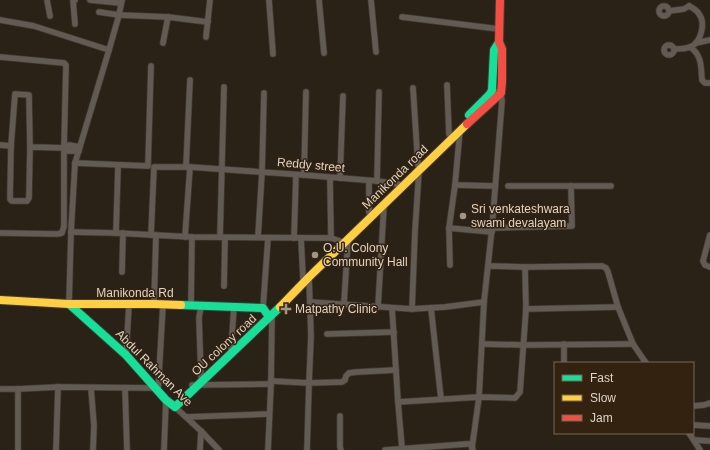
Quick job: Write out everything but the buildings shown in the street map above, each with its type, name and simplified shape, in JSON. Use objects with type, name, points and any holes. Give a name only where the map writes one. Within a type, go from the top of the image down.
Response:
[{"type":"street","points":[[47,0],[50,16]]},
{"type":"street","points":[[75,0],[73,0],[75,24]]},
{"type":"street","points":[[69,304],[71,232],[76,163],[119,15],[121,1],[90,0]]},
{"type":"street","points":[[206,37],[210,0]]},
{"type":"street","points":[[268,0],[273,54]]},
{"type":"street","points":[[319,0],[324,53]]},
{"type":"street","points":[[371,0],[376,52]]},
{"type":"street","points":[[473,449],[479,397],[484,302],[492,230],[502,103],[502,82],[494,50],[499,42],[500,0]]},
{"type":"street","points":[[669,11],[684,9],[689,3],[699,13],[702,19],[702,26],[696,43]]},
{"type":"street","points":[[98,12],[119,15],[168,17],[208,22]]},
{"type":"street","points":[[163,43],[168,17]]},
{"type":"street","points":[[402,17],[499,29]]},
{"type":"street","points":[[0,20],[34,26],[109,50]]},
{"type":"street","points":[[675,49],[683,49],[696,43],[710,40]]},
{"type":"street","points":[[690,47],[697,53],[699,58],[702,80],[705,83],[710,83]]},
{"type":"street","points":[[0,57],[64,63],[66,66],[66,148],[64,226],[62,233],[0,233]]},
{"type":"street","points":[[498,65],[492,86],[501,93]]},
{"type":"street","points":[[148,166],[151,66]]},
{"type":"street","points":[[185,237],[190,80]]},
{"type":"street","points":[[446,85],[449,134]]},
{"type":"street","name":"Manikonda road","points":[[344,240],[384,205],[449,134],[490,94],[492,86]]},
{"type":"street","points":[[224,87],[222,169],[224,286]]},
{"type":"street","points":[[412,309],[419,168],[413,88]]},
{"type":"street","points":[[304,175],[306,92]]},
{"type":"street","points":[[377,181],[379,92]]},
{"type":"street","points":[[258,238],[262,172],[264,93]]},
{"type":"street","name":"Manikonda road","points":[[267,313],[306,278],[398,184],[419,168],[501,93]]},
{"type":"street","points":[[15,94],[29,95],[30,147],[28,201],[12,201],[10,199],[11,146],[15,94]]},
{"type":"street","points":[[340,178],[343,96]]},
{"type":"street","points":[[450,265],[448,228],[455,186],[460,130]]},
{"type":"street","points":[[0,145],[11,146]]},
{"type":"street","points":[[30,147],[66,148],[68,151],[79,149]]},
{"type":"street","name":"Reddy street","points":[[76,163],[118,166],[222,169],[377,181],[398,184]]},
{"type":"street","points":[[116,233],[118,166]]},
{"type":"street","points":[[154,167],[154,304]]},
{"type":"street","points":[[294,238],[296,175]]},
{"type":"street","points":[[330,178],[331,238]]},
{"type":"street","points":[[369,181],[369,212]]},
{"type":"street","points":[[455,186],[495,186]]},
{"type":"street","points":[[508,186],[610,186]]},
{"type":"street","points":[[448,228],[492,230],[572,226],[571,186]]},
{"type":"street","points":[[378,307],[384,205]]},
{"type":"street","points":[[71,232],[122,233],[185,237],[331,238],[344,240],[344,303]]},
{"type":"street","points":[[122,233],[122,272]]},
{"type":"street","points":[[710,235],[703,261],[705,265],[710,267]]},
{"type":"street","points":[[191,305],[192,237]]},
{"type":"street","points":[[268,238],[267,313],[271,382],[268,450]]},
{"type":"street","points":[[301,238],[310,302],[311,336],[307,450]]},
{"type":"street","points":[[488,266],[602,266],[606,268],[618,307],[633,344],[645,362]]},
{"type":"street","points":[[398,402],[479,397],[515,398],[518,395],[520,392],[526,309],[524,267]]},
{"type":"street","name":"Manikonda Rd","points":[[0,300],[69,304],[164,304],[234,307],[267,313]]},
{"type":"street","points":[[310,302],[344,303],[412,309],[484,302]]},
{"type":"street","name":"Abdul Rahman Ave","points":[[69,304],[126,355],[157,390],[187,417],[219,450]]},
{"type":"street","points":[[126,355],[129,304]]},
{"type":"street","points":[[0,389],[125,388],[157,390],[164,304]]},
{"type":"street","points":[[201,306],[199,318],[197,382],[342,382],[349,373],[396,370]]},
{"type":"street","points":[[231,348],[234,307]]},
{"type":"street","points":[[526,309],[618,307]]},
{"type":"street","points":[[392,308],[402,448]]},
{"type":"street","points":[[431,308],[441,399]]},
{"type":"street","name":"OU colony road","points":[[197,382],[267,313]]},
{"type":"street","name":"OU colony road","points":[[171,404],[197,382],[267,313]]},
{"type":"street","points":[[327,334],[394,332]]},
{"type":"street","points":[[482,344],[633,344]]},
{"type":"street","points":[[564,344],[564,362]]},
{"type":"street","points":[[56,450],[58,388]]},
{"type":"street","points":[[91,388],[94,426],[93,450]]},
{"type":"street","points":[[125,388],[127,450]]},
{"type":"street","points":[[18,389],[18,450]]},
{"type":"street","points":[[694,406],[710,403]]},
{"type":"street","points":[[164,450],[171,404]]},
{"type":"street","points":[[187,417],[269,414]]},
{"type":"street","points":[[340,416],[341,450]]},
{"type":"street","points":[[694,425],[710,426]]},
{"type":"street","points":[[200,450],[201,431]]},
{"type":"street","points":[[690,434],[700,450]]},
{"type":"street","points":[[694,440],[710,441]]},
{"type":"street","points":[[385,450],[467,444],[470,444],[473,449]]},
{"type":"traffic: fast","points":[[469,115],[490,94],[492,90],[494,50],[499,42]]},
{"type":"traffic: fast","points":[[69,304],[126,355],[166,400],[175,407],[280,307]]},
{"type":"traffic: fast","points":[[181,305],[263,308],[267,314]]},
{"type":"traffic: slow","points":[[280,307],[467,124]]},
{"type":"traffic: slow","points":[[0,300],[69,304],[181,305]]},
{"type":"traffic: jam","points":[[467,124],[501,93],[502,49],[499,42],[500,0]]},
{"type":"place","name":"Sri venkateshwara swami devalayam","points":[[463,216]]},
{"type":"place","name":"O.U. Colony Community Hall","points":[[315,255]]},
{"type":"place","name":"Matpathy Clinic","points":[[286,309]]}]
